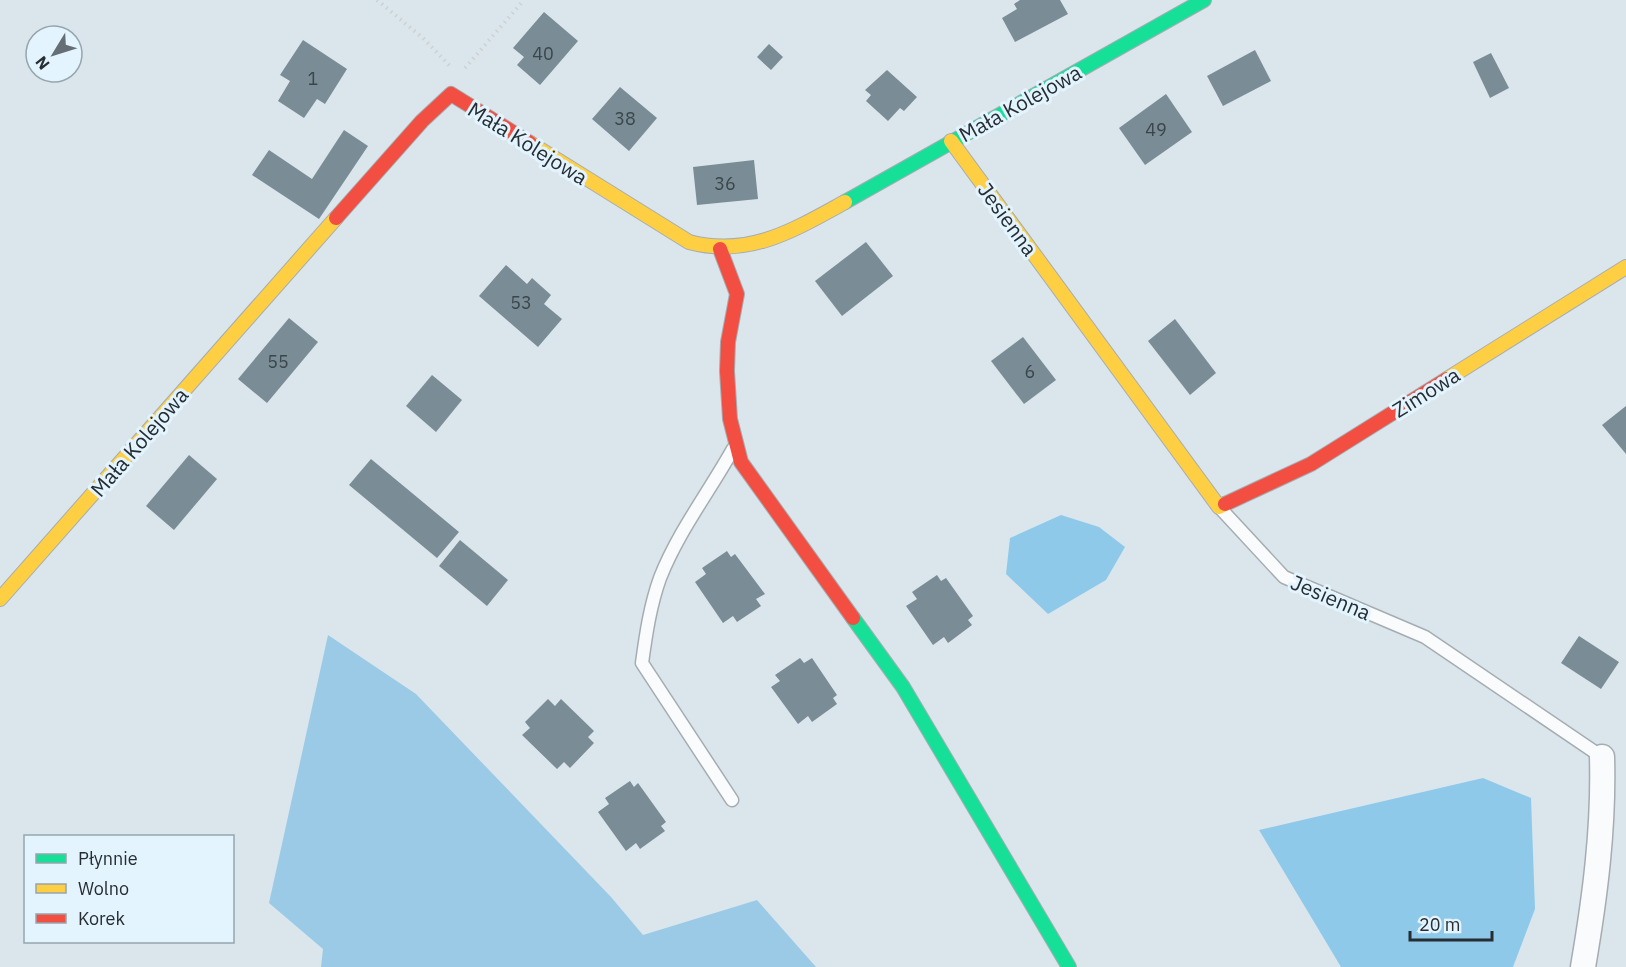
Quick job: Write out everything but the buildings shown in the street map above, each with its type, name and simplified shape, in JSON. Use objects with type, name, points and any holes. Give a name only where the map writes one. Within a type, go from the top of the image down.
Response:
[{"type":"street","name":"Mała Kolejowa","points":[[0,599],[422,122],[451,94],[689,242],[720,249],[770,242],[1204,0]]},
{"type":"street","name":"Jesienna","points":[[951,141],[1220,507]]},
{"type":"street","points":[[720,249],[734,279],[737,302],[728,342],[730,415],[735,446],[741,462],[903,687],[1069,967]]},
{"type":"street","name":"Zimowa","points":[[1220,507],[1311,464],[1626,267]]},
{"type":"street","name":"Jesienna","points":[[1583,967],[1596,895],[1603,801],[1602,757]]},
{"type":"lane","points":[[732,800],[642,663],[648,620],[661,577],[696,507],[735,446]]},
{"type":"lane","name":"Jesienna","points":[[1220,507],[1284,577],[1425,637],[1602,757]]},
{"type":"path","points":[[377,0],[424,39],[459,76]]},
{"type":"path","points":[[451,94],[459,76],[524,0]]},
{"type":"shaded area","points":[[1061,515],[1099,527],[1125,547],[1106,580],[1048,614],[1006,574],[1010,538]]},
{"type":"shaded area","points":[[328,635],[416,694],[611,897],[643,935],[757,900],[816,967],[321,967],[323,949],[269,903]]},
{"type":"shaded area","points":[[1483,778],[1531,798],[1535,909],[1513,967],[1341,967],[1259,830]]},
{"type":"traffic: fast","points":[[845,202],[1204,0]]},
{"type":"traffic: fast","points":[[853,618],[903,687],[1069,967]]},
{"type":"traffic: slow","points":[[951,141],[1219,507],[1225,504]]},
{"type":"traffic: slow","points":[[530,143],[689,242],[711,246],[751,244],[789,231],[845,202]]},
{"type":"traffic: slow","points":[[0,599],[336,218]]},
{"type":"traffic: slow","points":[[1447,379],[1626,267]]},
{"type":"traffic: jam","points":[[336,218],[422,121],[451,94],[530,143]]},
{"type":"traffic: jam","points":[[720,249],[737,294],[728,342],[727,371],[730,419],[741,462],[853,618]]},
{"type":"traffic: jam","points":[[1225,504],[1311,464],[1447,379]]}]
